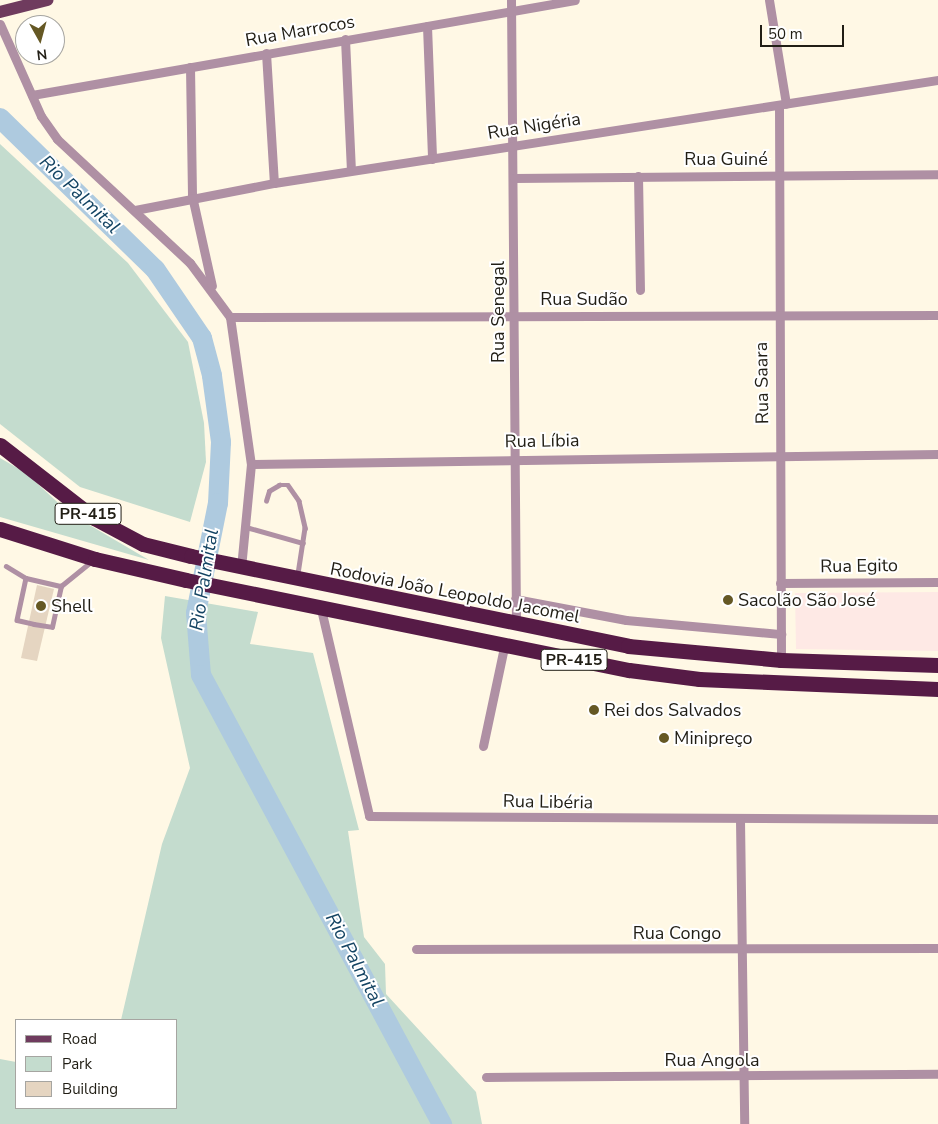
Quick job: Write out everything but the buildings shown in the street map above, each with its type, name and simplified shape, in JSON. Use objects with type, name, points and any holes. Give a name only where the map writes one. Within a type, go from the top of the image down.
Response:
[{"type":"highway","name":"Rodovia João Leopoldo Jacomel","points":[[0,445],[109,527],[143,544],[241,568],[516,625],[628,646],[781,660],[938,665]]},
{"type":"highway","name":"PR-415","points":[[0,529],[95,560],[504,647],[699,679],[938,689]]},
{"type":"main road","points":[[0,12],[47,0]]},
{"type":"street","name":"Rua Senegal","points":[[511,0],[514,178],[516,625]]},
{"type":"street","name":"Rua Marrocos","points":[[32,95],[575,0]]},
{"type":"street","name":"Rua Saara","points":[[769,0],[782,105],[777,175],[781,660]]},
{"type":"street","points":[[0,24],[32,95],[57,139],[135,210],[212,289],[230,317],[251,464],[241,568]]},
{"type":"street","points":[[427,26],[432,159]]},
{"type":"street","points":[[345,39],[352,170]]},
{"type":"street","points":[[266,53],[274,183]]},
{"type":"street","points":[[190,67],[192,196],[212,289]]},
{"type":"street","name":"Rua Nigéria","points":[[135,210],[192,196],[352,170],[938,80]]},
{"type":"street","name":"Rua Guiné","points":[[514,178],[938,174]]},
{"type":"street","points":[[638,176],[640,290]]},
{"type":"street","name":"Rua Sudão","points":[[230,317],[938,315]]},
{"type":"street","name":"Rua Líbia","points":[[251,464],[514,458],[938,454]]},
{"type":"street","name":"Rua Egito","points":[[780,583],[938,582]]},
{"type":"street","points":[[515,599],[626,620],[781,634]]},
{"type":"street","name":"Rua Libéria","points":[[321,609],[370,816],[740,820],[938,819]]},
{"type":"street","points":[[483,746],[504,647]]},
{"type":"street","points":[[740,820],[744,1124]]},
{"type":"street","name":"Rua Congo","points":[[416,949],[938,948]]},
{"type":"street","name":"Rua Angola","points":[[486,1077],[938,1074]]},
{"type":"lane","points":[[266,500],[269,491],[288,485],[299,501],[302,543],[297,580]]},
{"type":"lane","points":[[246,527],[302,543]]},
{"type":"lane","points":[[26,578],[17,620],[52,627],[61,586],[95,560]]},
{"type":"lane","points":[[6,566],[26,578],[61,586]]},
{"type":"shaded area","points":[[938,592],[938,651],[796,649],[795,593]]},
{"type":"green space","points":[[0,144],[128,263],[188,342],[204,423],[206,462],[190,522],[80,487],[0,424]]},
{"type":"green space","points":[[0,458],[26,473],[69,513],[149,560],[0,517]]},
{"type":"green space","points":[[165,596],[258,612],[250,644],[313,653],[359,830],[348,831],[364,937],[385,964],[386,994],[476,1092],[482,1124],[0,1124],[0,1059],[15,1062],[15,1109],[178,1109],[178,1019],[121,1019],[162,844],[190,768],[161,638]]},
{"type":"waterway","name":"Rio Palmital","points":[[0,118],[155,269],[202,338],[212,376],[221,442],[218,503],[196,613],[201,675],[442,1124]]},
{"type":"place","name":"Sacolão São José","points":[[728,600]]},
{"type":"place","name":"Shell","points":[[41,606]]},
{"type":"place","name":"Rei dos Salvados","points":[[594,710]]},
{"type":"place","name":"Minipreço","points":[[664,738]]}]
